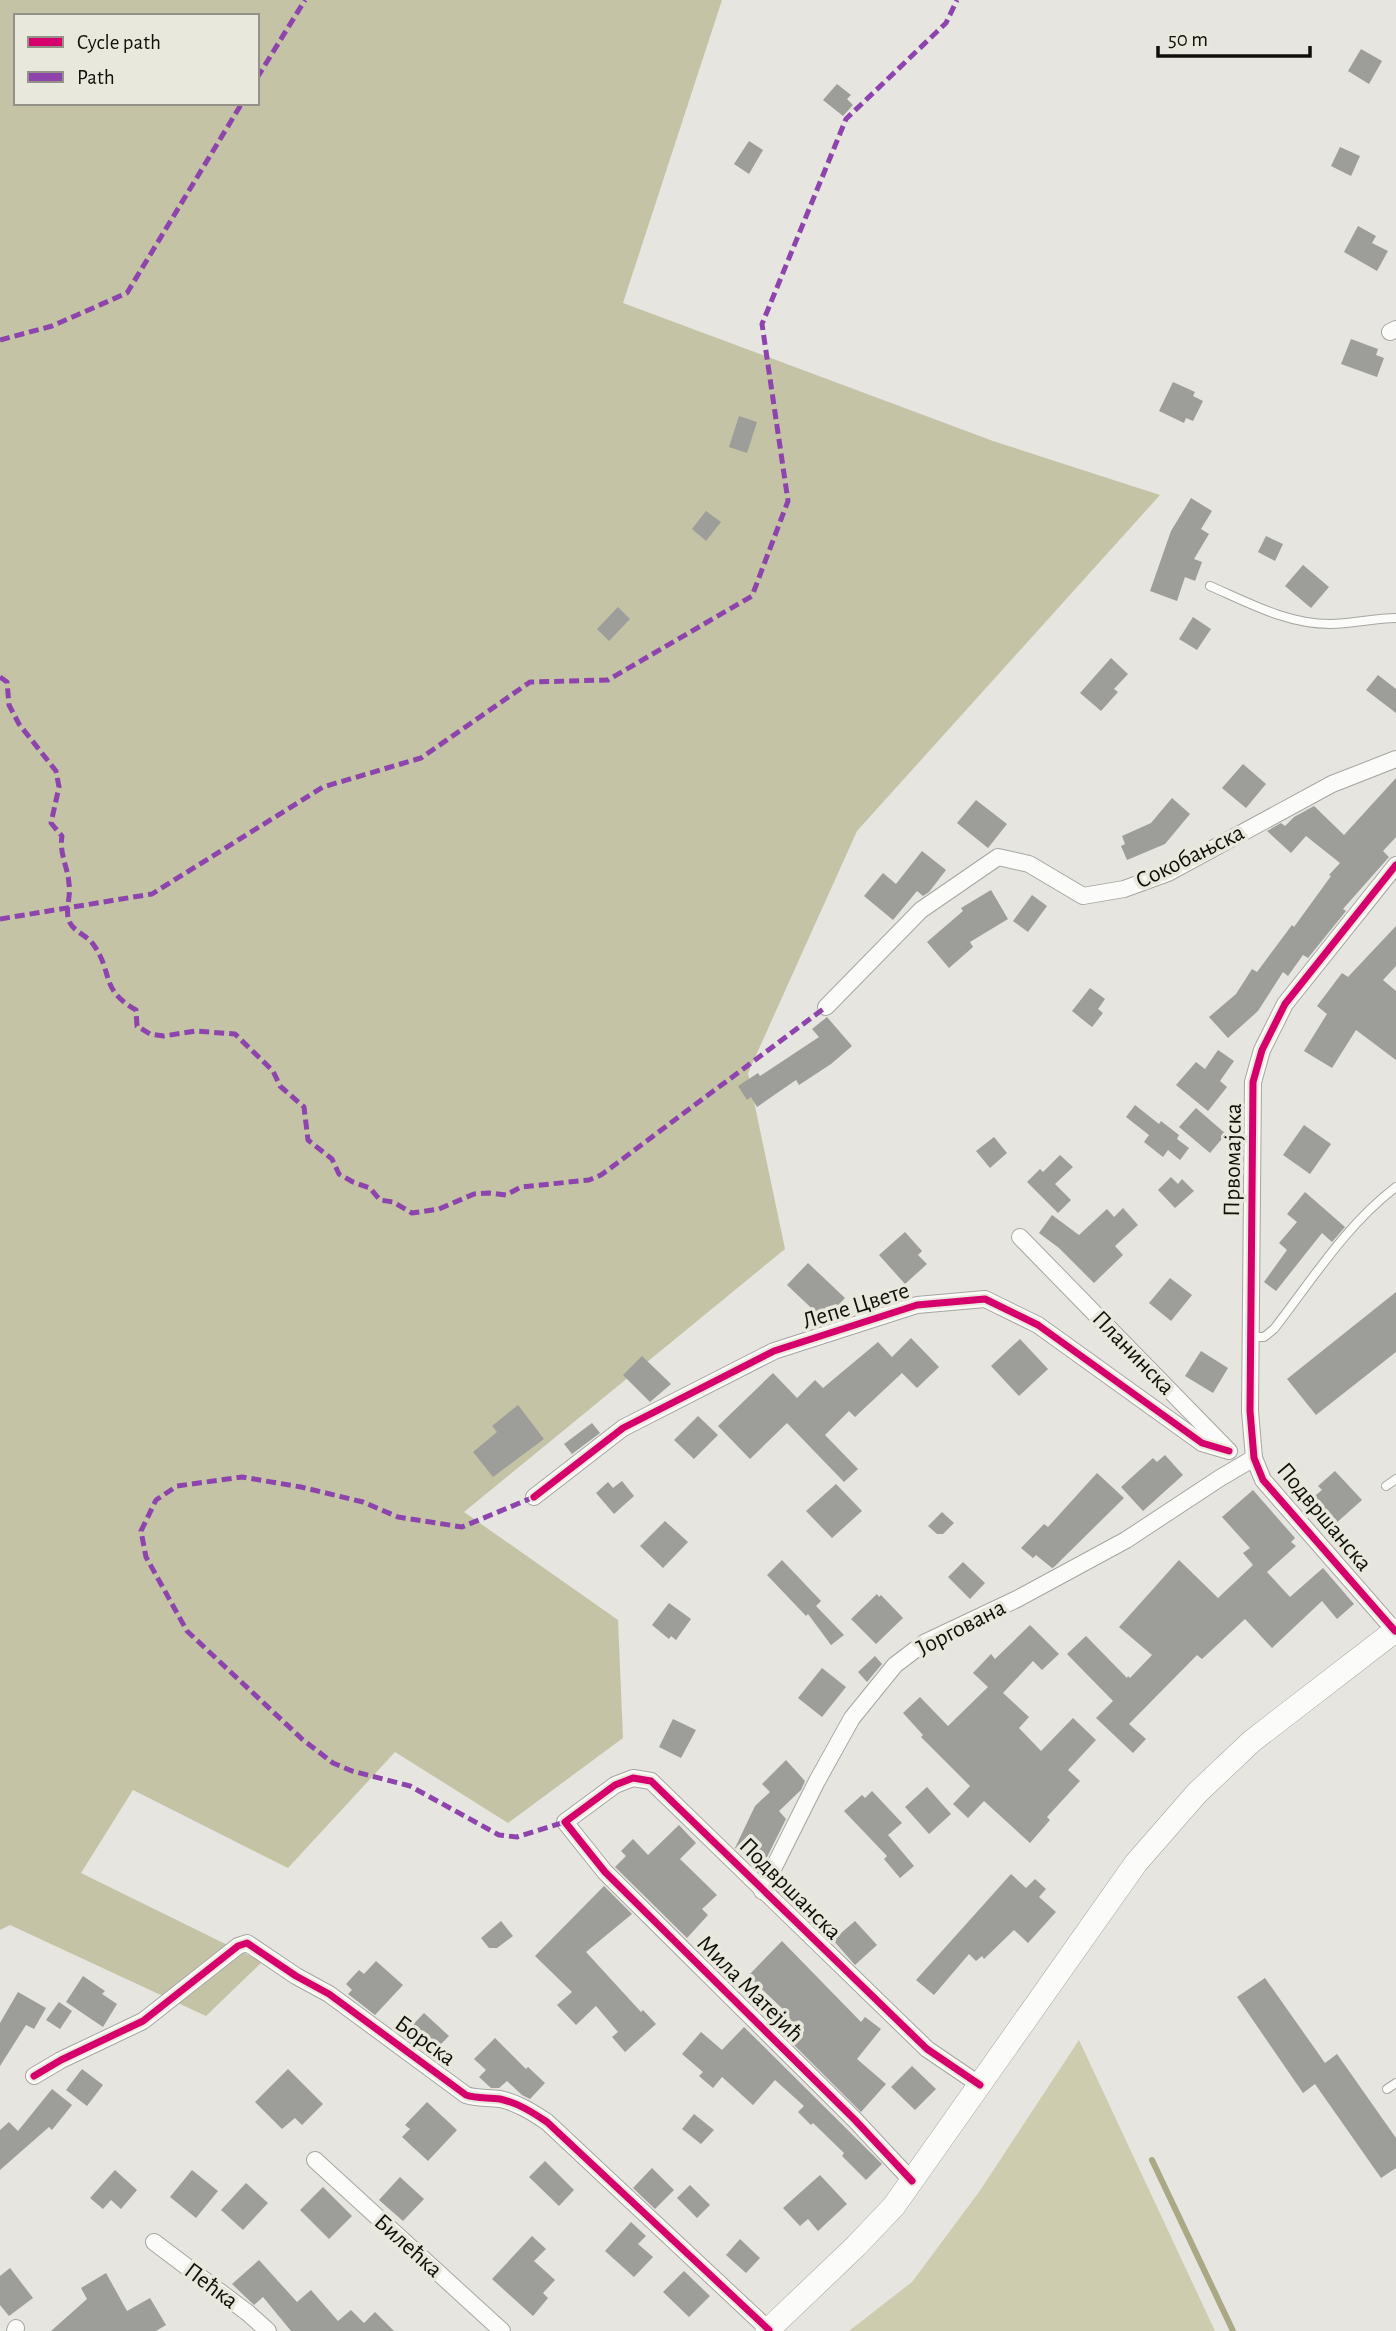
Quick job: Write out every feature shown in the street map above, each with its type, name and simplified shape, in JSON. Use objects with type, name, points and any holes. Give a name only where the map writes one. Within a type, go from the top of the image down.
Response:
[{"type":"street","name":"Сокобањска","points":[[826,1007],[922,909],[998,857],[1029,864],[1083,896],[1124,889],[1168,873],[1332,784],[1396,759]]},
{"type":"street","name":"Првомајска","points":[[1254,1458],[1250,1411],[1253,1082],[1262,1050],[1285,1004],[1396,865]]},
{"type":"street","name":"Планинска","points":[[1020,1237],[1228,1451]]},
{"type":"street","name":"Лепе Цвете","points":[[534,1497],[623,1428],[774,1351],[917,1305],[985,1300],[1038,1325],[1202,1443],[1228,1451]]},
{"type":"street","points":[[1228,1451],[1254,1458]]},
{"type":"street","name":"Подвршанска","points":[[768,2330],[894,2206],[1136,1863],[1197,1793],[1252,1741],[1396,1630],[1263,1480],[1254,1458]]},
{"type":"street","name":"Јоргована","points":[[762,1891],[852,1718],[895,1665],[923,1643],[1017,1599],[1126,1540],[1254,1458]]},
{"type":"street","name":"Подвршанска","points":[[565,1822],[615,1785],[633,1778],[651,1781],[682,1808],[762,1891],[927,2049],[980,2085]]},
{"type":"street","name":"Мила Матејић","points":[[565,1822],[605,1872],[855,2120],[912,2181]]},
{"type":"street","name":"Борска","points":[[34,2076],[61,2060],[143,2021],[237,1946],[247,1943],[329,1994],[466,2095],[521,2105],[547,2122],[768,2330]]},
{"type":"street","name":"Билећка","points":[[315,2160],[502,2331]]},
{"type":"street","name":"Пећка","points":[[154,2242],[268,2331]]},
{"type":"lane","points":[[1210,586],[1288,619],[1305,622],[1355,623],[1396,618]]},
{"type":"lane","points":[[1250,1337],[1264,1337],[1274,1329],[1344,1237],[1378,1201],[1396,1187]]},
{"type":"lane","points":[[1386,1486],[1396,1479]]},
{"type":"lane","points":[[1387,2089],[1396,2082]]},
{"type":"shaded area","points":[[0,0],[722,0],[623,303],[993,441],[1160,495],[857,831],[748,1073],[785,1249],[464,1512],[618,1620],[623,1738],[508,1823],[395,1752],[288,1868],[133,1790],[81,1873],[262,1962],[206,2016],[10,1925],[0,1930]]},
{"type":"shaded area","points":[[1079,2040],[1215,2331],[849,2331],[912,2282],[979,2192]]},
{"type":"building","points":[[1361,49],[1382,61],[1369,84],[1348,71]]},
{"type":"building","points":[[837,84],[851,95],[847,99],[853,105],[843,116],[823,100]]},
{"type":"building","points":[[749,141],[763,150],[749,174],[734,164]]},
{"type":"building","points":[[1340,147],[1360,156],[1351,176],[1331,166]]},
{"type":"building","points":[[1358,226],[1376,236],[1372,243],[1388,251],[1377,271],[1344,252]]},
{"type":"building","points":[[1351,339],[1378,349],[1376,355],[1384,358],[1377,377],[1341,364]]},
{"type":"building","points":[[1173,382],[1195,392],[1193,396],[1203,401],[1193,421],[1186,418],[1184,423],[1159,411]]},
{"type":"building","points":[[739,416],[757,422],[747,453],[729,447]]},
{"type":"building","points":[[1191,498],[1212,511],[1201,529],[1209,534],[1194,559],[1202,562],[1195,581],[1185,577],[1177,601],[1150,591],[1171,531]]},
{"type":"building","points":[[706,511],[721,522],[706,541],[692,529]]},
{"type":"building","points":[[1266,536],[1283,544],[1275,561],[1258,552]]},
{"type":"building","points":[[1303,565],[1329,587],[1311,608],[1285,586]]},
{"type":"building","points":[[618,607],[630,619],[609,641],[597,629]]},
{"type":"building","points":[[1193,617],[1211,629],[1197,650],[1179,639]]},
{"type":"building","points":[[1111,658],[1128,674],[1114,689],[1118,692],[1101,711],[1080,693]]},
{"type":"building","points":[[1378,675],[1396,689],[1396,713],[1366,690]]},
{"type":"building","points":[[1243,764],[1266,784],[1246,808],[1222,788]]},
{"type":"building","points":[[1396,778],[1396,837],[1383,851],[1389,857],[1343,909],[1346,911],[1308,958],[1303,955],[1288,976],[1283,972],[1258,1011],[1228,1038],[1209,1017],[1236,994],[1252,969],[1257,972],[1292,925],[1294,927],[1340,863],[1306,836],[1291,853],[1267,831],[1281,823],[1285,826],[1294,817],[1314,806],[1344,835]]},
{"type":"building","points":[[1172,798],[1190,814],[1165,844],[1127,860],[1121,846],[1125,844],[1122,836],[1151,823]]},
{"type":"building","points":[[976,800],[1007,824],[988,848],[957,823]]},
{"type":"building","points":[[922,851],[946,870],[929,892],[923,896],[917,891],[893,920],[864,896],[883,873],[896,884]]},
{"type":"building","points":[[991,890],[1008,919],[970,942],[973,947],[949,968],[927,942],[963,911],[961,908]]},
{"type":"building","points":[[1032,895],[1047,906],[1028,932],[1013,921]]},
{"type":"building","points":[[1396,926],[1396,966],[1383,980],[1396,991],[1396,1060],[1356,1030],[1332,1068],[1304,1051],[1327,1014],[1317,1006],[1342,973],[1348,977]]},
{"type":"building","points":[[1090,988],[1105,999],[1098,1009],[1103,1013],[1092,1027],[1072,1011]]},
{"type":"building","points":[[827,1017],[852,1046],[799,1085],[796,1080],[757,1107],[751,1097],[747,1100],[738,1086],[758,1073],[760,1076],[819,1037],[812,1029]]},
{"type":"building","points":[[1218,1050],[1234,1061],[1220,1081],[1227,1087],[1208,1111],[1176,1085],[1196,1062],[1205,1069]]},
{"type":"building","points":[[1135,1105],[1159,1124],[1161,1121],[1179,1135],[1177,1139],[1189,1148],[1180,1160],[1168,1150],[1163,1157],[1144,1142],[1149,1135],[1126,1117]]},
{"type":"building","points":[[1196,1108],[1226,1134],[1210,1153],[1179,1127]]},
{"type":"building","points":[[1304,1125],[1331,1144],[1310,1174],[1283,1155]]},
{"type":"building","points":[[994,1137],[1007,1153],[990,1168],[976,1151]]},
{"type":"building","points":[[1060,1155],[1073,1167],[1055,1184],[1071,1200],[1058,1213],[1027,1182],[1040,1169],[1043,1172]]},
{"type":"building","points":[[1171,1177],[1178,1184],[1182,1179],[1194,1191],[1175,1208],[1158,1190]]},
{"type":"building","points":[[1305,1192],[1345,1227],[1332,1242],[1322,1233],[1276,1291],[1264,1282],[1287,1250],[1279,1243],[1297,1222],[1287,1214]]},
{"type":"building","points":[[1123,1208],[1138,1225],[1115,1246],[1123,1255],[1094,1283],[1059,1248],[1039,1233],[1052,1215],[1079,1235],[1107,1209],[1114,1217]]},
{"type":"building","points":[[905,1232],[922,1251],[918,1255],[927,1264],[905,1284],[879,1255]]},
{"type":"building","points":[[808,1263],[845,1298],[824,1320],[787,1285]]},
{"type":"building","points":[[1170,1278],[1192,1295],[1171,1321],[1149,1303]]},
{"type":"building","points":[[1396,1292],[1396,1352],[1316,1415],[1287,1379]]},
{"type":"building","points":[[911,1338],[939,1367],[917,1388],[902,1373],[855,1417],[849,1411],[825,1435],[858,1469],[844,1482],[787,1423],[750,1459],[718,1426],[773,1373],[797,1398],[815,1380],[823,1388],[878,1342],[892,1357]]},
{"type":"building","points":[[1020,1339],[1048,1369],[1019,1396],[991,1366]]},
{"type":"building","points":[[1201,1351],[1228,1368],[1213,1393],[1185,1376]]},
{"type":"building","points":[[642,1356],[671,1384],[650,1402],[623,1375]]},
{"type":"building","points":[[518,1405],[544,1439],[493,1477],[473,1452],[497,1432],[492,1426]]},
{"type":"building","points":[[698,1416],[718,1435],[694,1459],[674,1440]]},
{"type":"building","points":[[592,1423],[600,1433],[572,1454],[564,1444]]},
{"type":"building","points":[[1165,1455],[1183,1475],[1143,1511],[1121,1487],[1153,1458],[1157,1462]]},
{"type":"building","points":[[1335,1471],[1362,1500],[1334,1525],[1311,1499],[1322,1490],[1318,1486]]},
{"type":"building","points":[[1097,1473],[1124,1498],[1052,1568],[1036,1555],[1033,1558],[1021,1548],[1044,1524],[1048,1527]]},
{"type":"building","points":[[622,1481],[634,1496],[614,1514],[596,1493],[608,1482],[613,1488]]},
{"type":"building","points":[[836,1484],[862,1511],[832,1538],[806,1511]]},
{"type":"building","points":[[1253,1490],[1295,1538],[1291,1542],[1296,1546],[1267,1572],[1290,1597],[1323,1568],[1354,1604],[1337,1619],[1322,1601],[1272,1648],[1245,1619],[1202,1659],[1197,1655],[1129,1724],[1146,1739],[1133,1753],[1096,1718],[1113,1701],[1067,1654],[1086,1636],[1130,1678],[1152,1655],[1119,1627],[1179,1560],[1218,1598],[1253,1565],[1243,1553],[1250,1548],[1222,1517]]},
{"type":"building","points":[[942,1512],[954,1523],[943,1534],[937,1534],[928,1526]]},
{"type":"building","points":[[665,1521],[688,1542],[663,1568],[640,1546]]},
{"type":"building","points":[[782,1560],[821,1601],[816,1606],[844,1635],[831,1645],[808,1614],[806,1616],[767,1575]]},
{"type":"building","points":[[963,1562],[985,1583],[970,1599],[948,1577]]},
{"type":"building","points":[[877,1594],[903,1618],[876,1644],[851,1619]]},
{"type":"building","points":[[669,1603],[691,1619],[676,1640],[671,1636],[669,1639],[652,1625]]},
{"type":"building","points":[[1030,1625],[1059,1654],[1042,1670],[1033,1661],[1003,1693],[1029,1717],[1019,1728],[1041,1751],[1073,1718],[1096,1740],[1068,1770],[1080,1781],[1047,1817],[1050,1820],[1030,1843],[984,1801],[968,1818],[953,1804],[970,1786],[921,1737],[923,1735],[903,1713],[920,1697],[948,1726],[988,1687],[973,1673],[991,1654],[995,1659]]},
{"type":"building","points":[[875,1656],[882,1664],[867,1682],[858,1672]]},
{"type":"building","points":[[822,1668],[846,1687],[822,1717],[798,1698]]},
{"type":"building","points":[[673,1719],[696,1730],[681,1758],[659,1747]]},
{"type":"building","points":[[786,1760],[805,1781],[801,1790],[779,1811],[786,1819],[764,1863],[735,1848],[755,1806],[770,1792],[762,1784]]},
{"type":"building","points":[[927,1787],[951,1814],[929,1834],[905,1807]]},
{"type":"building","points":[[872,1791],[902,1823],[888,1835],[914,1866],[900,1878],[884,1859],[887,1856],[844,1811],[862,1795],[865,1798]]},
{"type":"building","points":[[679,1825],[696,1843],[680,1859],[717,1895],[702,1909],[708,1915],[687,1938],[615,1867],[626,1856],[621,1851],[633,1839],[648,1855]]},
{"type":"building","points":[[1011,1874],[1026,1888],[1035,1879],[1046,1889],[1039,1897],[1056,1912],[1028,1943],[1014,1930],[984,1959],[982,1956],[976,1961],[969,1954],[934,1995],[916,1980]]},
{"type":"building","points":[[604,1886],[632,1914],[586,1952],[641,2012],[643,2010],[656,2024],[625,2052],[612,2037],[618,2032],[596,2006],[576,2025],[557,2005],[572,1992],[535,1956]]},
{"type":"building","points":[[501,1921],[513,1936],[497,1948],[489,1948],[481,1938]]},
{"type":"building","points":[[855,1921],[877,1945],[855,1965],[833,1940]]},
{"type":"building","points":[[782,1941],[861,2022],[865,2017],[881,2029],[857,2059],[886,2084],[861,2112],[778,2029],[790,2016],[748,1976]]},
{"type":"building","points":[[376,1961],[403,1985],[375,2015],[348,1994],[352,1990],[346,1984],[359,1970],[364,1974]]},
{"type":"building","points":[[83,1976],[105,1991],[102,1994],[117,2004],[103,2027],[66,2002]]},
{"type":"building","points":[[1265,1978],[1325,2063],[1337,2054],[1396,2138],[1396,2168],[1381,2178],[1315,2084],[1303,2093],[1237,1997]]},
{"type":"building","points":[[18,1992],[46,2008],[34,2029],[26,2025],[0,2066],[0,2023]]},
{"type":"building","points":[[59,2002],[72,2011],[60,2029],[46,2020]]},
{"type":"building","points":[[424,2013],[449,2036],[430,2055],[405,2033]]},
{"type":"building","points":[[744,2027],[882,2164],[866,2180],[842,2156],[844,2153],[798,2112],[804,2106],[775,2080],[753,2105],[722,2077],[713,2088],[699,2076],[703,2072],[682,2054],[701,2032],[722,2050]]},
{"type":"building","points":[[495,2038],[526,2069],[528,2067],[545,2083],[530,2099],[507,2081],[499,2088],[491,2088],[479,2077],[486,2070],[474,2059]]},
{"type":"building","points":[[912,2066],[936,2089],[915,2110],[891,2087]]},
{"type":"building","points":[[82,2069],[103,2085],[87,2106],[66,2090]]},
{"type":"building","points":[[288,2069],[323,2104],[302,2125],[295,2118],[282,2129],[255,2102]]},
{"type":"building","points":[[52,2089],[72,2105],[52,2130],[49,2127],[0,2170],[0,2130],[9,2122],[18,2131]]},
{"type":"building","points":[[427,2102],[457,2130],[428,2161],[402,2137],[410,2129],[405,2125]]},
{"type":"building","points":[[694,2114],[714,2130],[701,2144],[682,2129]]},
{"type":"building","points":[[545,2161],[574,2190],[559,2206],[529,2177]]},
{"type":"building","points":[[652,2168],[674,2190],[655,2209],[633,2188]]},
{"type":"building","points":[[115,2170],[137,2190],[121,2209],[111,2200],[103,2209],[90,2198]]},
{"type":"building","points":[[192,2170],[218,2191],[196,2218],[170,2197]]},
{"type":"building","points":[[820,2175],[847,2204],[818,2231],[808,2219],[800,2226],[783,2208]]},
{"type":"building","points":[[400,2177],[424,2199],[403,2221],[379,2200]]},
{"type":"building","points":[[246,2183],[268,2203],[243,2230],[221,2210]]},
{"type":"building","points":[[690,2185],[710,2205],[697,2218],[677,2198]]},
{"type":"building","points":[[323,2187],[352,2216],[329,2239],[300,2210]]},
{"type":"building","points":[[631,2222],[646,2236],[638,2244],[653,2257],[634,2277],[605,2251]]},
{"type":"building","points":[[532,2236],[546,2249],[534,2261],[555,2280],[543,2293],[548,2298],[533,2316],[492,2279]]},
{"type":"building","points":[[740,2239],[760,2258],[746,2273],[726,2255]]},
{"type":"building","points":[[259,2260],[297,2302],[311,2290],[338,2321],[351,2310],[364,2323],[375,2312],[394,2331],[291,2331],[263,2297],[254,2305],[232,2284]]},
{"type":"building","points":[[10,2268],[33,2298],[9,2316],[0,2305],[0,2276]]},
{"type":"building","points":[[684,2271],[710,2296],[689,2317],[663,2292]]},
{"type":"building","points":[[106,2273],[127,2311],[150,2298],[166,2325],[156,2331],[51,2331],[87,2299],[81,2288]]},
{"type":"waterway","points":[[1152,2160],[1233,2331]]},
{"type":"marked path","points":[[259,75],[305,0]]},
{"type":"marked path","points":[[0,919],[152,894],[323,787],[421,758],[530,682],[608,680],[752,596],[788,501],[762,324],[846,119],[946,23],[957,0]]},
{"type":"marked path","points":[[0,340],[52,326],[127,293],[241,105]]},
{"type":"marked path","points":[[0,677],[7,682],[9,705],[19,724],[56,771],[59,787],[51,823],[62,836],[69,888],[69,922],[93,944],[112,988],[124,1002],[136,1010],[137,1026],[150,1034],[164,1036],[196,1031],[235,1034],[273,1071],[280,1086],[304,1107],[308,1140],[332,1159],[339,1174],[370,1188],[380,1200],[393,1202],[412,1213],[439,1209],[474,1194],[506,1195],[521,1187],[589,1180],[601,1175],[826,1007]]},
{"type":"marked path","points":[[534,1497],[462,1527],[398,1517],[363,1502],[301,1487],[242,1477],[177,1486],[156,1500],[141,1531],[146,1557],[187,1631],[302,1739],[333,1763],[352,1771],[410,1786],[499,1835],[517,1837],[565,1822]]},
{"type":"cycle path","points":[[1395,1631],[1263,1480],[1254,1458],[1250,1411],[1253,1082],[1262,1050],[1285,1004],[1396,865]]},
{"type":"cycle path","points":[[534,1497],[623,1428],[774,1351],[917,1305],[985,1299],[1038,1325],[1202,1443],[1229,1451]]},
{"type":"cycle path","points":[[912,2181],[855,2120],[605,1872],[565,1822],[615,1785],[633,1778],[651,1781],[927,2049],[980,2085]]},
{"type":"cycle path","points":[[34,2076],[61,2060],[143,2021],[238,1946],[247,1943],[296,1976],[329,1994],[466,2095],[507,2101],[525,2108],[547,2122],[769,2330]]}]
